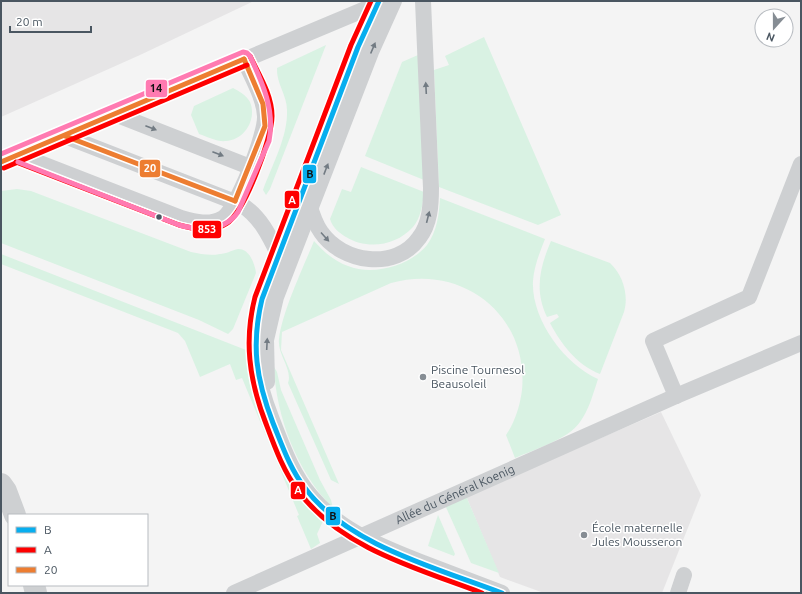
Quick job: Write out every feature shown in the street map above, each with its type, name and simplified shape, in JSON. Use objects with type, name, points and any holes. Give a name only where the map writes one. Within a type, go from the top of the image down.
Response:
[{"type":"street","points":[[1,484],[6,491],[15,514]]},
{"type":"lane","points":[[274,425],[267,378],[266,340],[272,309],[285,271],[371,52],[394,1]]},
{"type":"lane","points":[[303,189],[316,224],[329,242],[348,254],[373,260],[397,255],[414,244],[422,234],[429,215],[431,188],[423,1]]},
{"type":"lane","points":[[1,162],[380,2]]},
{"type":"lane","points":[[380,2],[361,42],[278,254],[260,306],[254,335],[257,377],[261,394],[298,479],[310,496],[335,520],[359,536],[389,550],[502,593]]},
{"type":"lane","points":[[19,155],[196,222],[203,223],[218,221],[228,214],[235,201],[250,167],[265,126],[263,104],[244,59]]},
{"type":"lane","points":[[116,114],[250,167]]},
{"type":"lane","points":[[65,136],[235,201],[247,208],[260,221],[278,254],[285,271]]},
{"type":"lane","points":[[676,396],[653,341],[749,297],[801,164]]},
{"type":"lane","name":"Allée du Général Koenig","points":[[234,593],[676,396],[801,343]]},
{"type":"lane","points":[[678,593],[684,575]]},
{"type":"shaded area","points":[[1,1],[254,1],[140,55],[1,117]]},
{"type":"shaded area","name":"École maternelle Jules Mousseron","points":[[661,412],[701,495],[662,593],[544,593],[500,577],[466,496]]},
{"type":"green space","points":[[484,37],[561,215],[538,225],[439,187],[434,70],[449,65],[445,56]]},
{"type":"green space","points":[[326,45],[270,189],[266,195],[263,190],[279,151],[287,120],[287,105],[278,79],[277,68]]},
{"type":"green space","points":[[418,55],[424,180],[365,156],[402,62]]},
{"type":"green space","points":[[233,88],[244,95],[250,102],[252,115],[248,128],[239,137],[226,141],[216,140],[199,134],[191,115],[194,106]]},
{"type":"green space","points":[[361,167],[424,192],[421,210],[416,223],[406,233],[390,242],[372,245],[354,241],[338,231],[330,219],[342,189],[351,192]]},
{"type":"green space","points":[[17,189],[31,191],[191,252],[213,255],[242,249],[251,257],[256,273],[233,329],[228,334],[199,320],[1,243],[1,191]]},
{"type":"green space","points":[[440,198],[545,239],[539,254],[533,281],[534,296],[538,310],[552,339],[562,351],[573,363],[598,379],[592,396],[580,422],[568,434],[515,458],[506,435],[517,414],[520,402],[522,390],[521,363],[514,339],[502,318],[486,301],[465,288],[442,281],[417,279],[391,283],[282,332],[281,350],[339,484],[331,480],[288,383],[289,378],[287,367],[280,350],[279,339],[288,303],[314,241],[334,259],[358,269],[380,269],[401,264],[420,252],[430,240],[437,223]]},
{"type":"green space","points":[[551,241],[610,263],[615,268],[624,286],[626,299],[624,312],[600,374],[584,365],[570,353],[559,339],[550,323],[559,317],[557,314],[547,317],[543,307],[540,288],[541,269]]},
{"type":"green space","points":[[1,254],[246,350],[247,368],[253,394],[289,476],[301,498],[323,521],[317,534],[320,543],[311,549],[297,516],[299,515],[242,378],[236,380],[230,364],[200,377],[185,341],[178,333],[1,264]]},
{"type":"green space","points":[[274,367],[277,372],[281,390],[320,480],[331,500],[333,508],[320,494],[309,478],[291,443],[279,405]]},
{"type":"green space","points":[[466,496],[499,573],[471,563],[445,505]]},
{"type":"green space","points":[[438,515],[455,554],[454,556],[428,546]]},
{"type":"transit line","name":"A","points":[[371,1],[351,45],[255,297],[249,344],[252,375],[255,390],[279,458],[293,484],[317,512],[359,543],[383,555],[408,566],[482,593]]},
{"type":"transit line","name":"B","points":[[379,1],[358,47],[262,299],[256,347],[259,377],[267,407],[291,465],[305,488],[323,508],[344,525],[369,540],[422,564],[502,593]]},
{"type":"transit line","name":"14","points":[[1,154],[243,52],[250,56],[267,97],[270,119],[269,141],[238,212],[226,223],[212,228],[204,229],[179,225],[18,162]]},
{"type":"transit line","name":"853","points":[[16,162],[179,225],[203,229],[215,229],[221,227],[233,217],[249,190],[262,157],[271,126],[272,116],[270,100],[250,56]]},
{"type":"transit line","name":"20","points":[[1,162],[244,59]]},
{"type":"transit line","name":"20","points":[[235,201],[265,126],[263,104],[244,59]]},
{"type":"transit line","name":"853","points":[[4,168],[247,65]]},
{"type":"transit line","name":"20","points":[[65,136],[235,201]]},
{"type":"place","name":"Piscine Tournesol Beausoleil","points":[[423,377]]},
{"type":"place","name":"École maternelle Jules Mousseron","points":[[584,535]]}]
